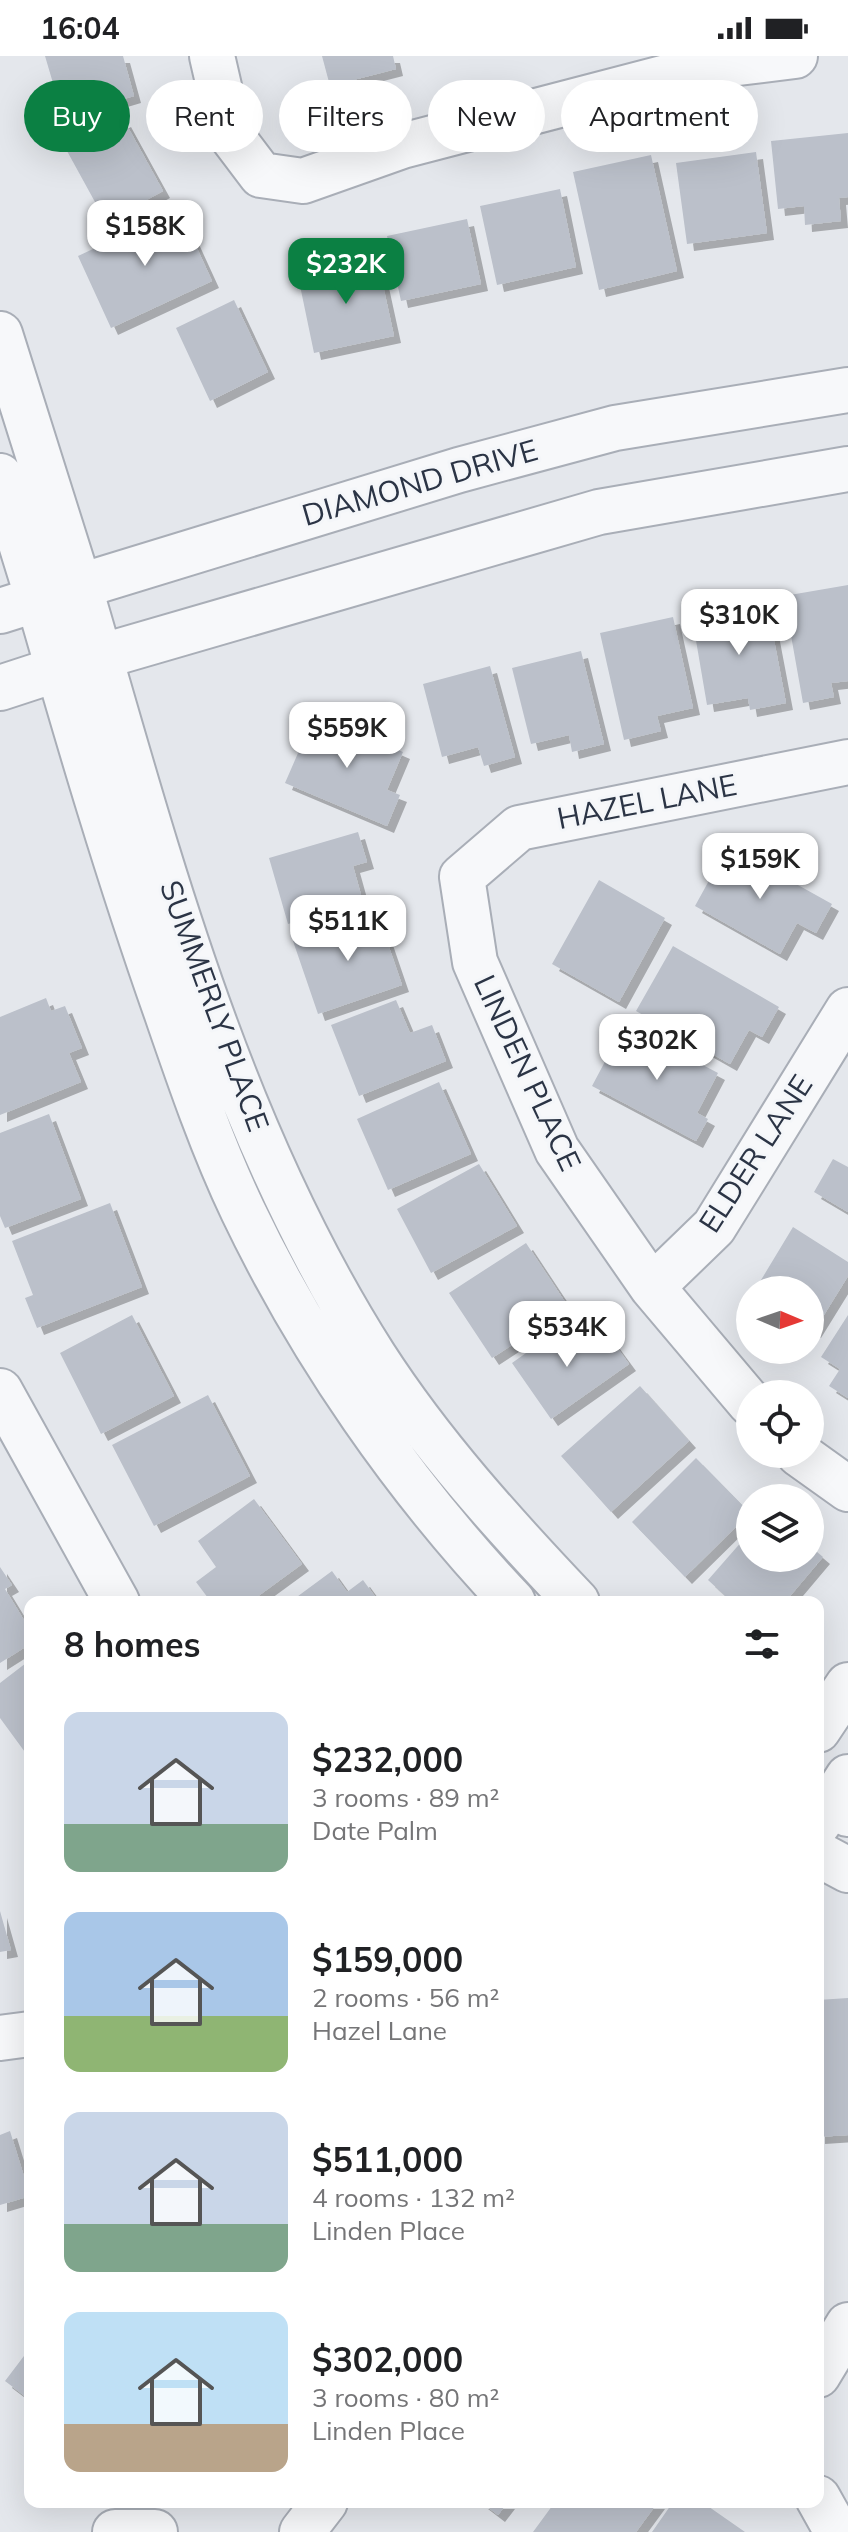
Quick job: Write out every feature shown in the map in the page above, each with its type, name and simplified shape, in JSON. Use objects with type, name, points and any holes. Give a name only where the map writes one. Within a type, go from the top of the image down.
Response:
[{"type":"street","points":[[212,56],[230,134],[261,175],[303,181],[402,146],[705,67],[745,59],[795,56]]},
{"type":"street","name":"SUMMERLY PLACE","points":[[0,334],[197,975],[246,1106],[299,1223],[373,1355],[426,1430],[503,1525],[571,1596]]},
{"type":"street","name":"DIAMOND DRIVE","points":[[19,605],[459,470],[615,428],[848,390]]},
{"type":"street","points":[[0,688],[599,512],[848,469]]},
{"type":"street","name":"SUMMERLY PLACE","points":[[0,476],[19,605],[58,669],[128,903],[201,1111],[243,1210],[279,1282],[368,1424],[466,1552],[507,1596]]},
{"type":"street","name":"HAZEL LANE","points":[[462,877],[519,828],[848,762]]},
{"type":"street","name":"LINDEN PLACE","points":[[462,877],[475,962],[557,1150],[652,1287],[736,1386]]},
{"type":"street","name":"ELDER LANE","points":[[652,1287],[714,1227],[848,1010]]},
{"type":"street","points":[[0,1391],[114,1596]]},
{"type":"street","points":[[819,1468],[848,1489]]},
{"type":"street","points":[[824,1721],[848,1685]]},
{"type":"street","points":[[824,1857],[848,1870]]},
{"type":"street","points":[[0,2038],[24,2035]]},
{"type":"street","points":[[824,2365],[848,2325]]},
{"type":"street","points":[[302,2532],[320,2508]]},
{"type":"street","points":[[824,2508],[837,2532]]},
{"type":"street","points":[[115,2532],[155,2532]]},
{"type":"building","points":[[45,56],[123,56],[130,80],[52,80]]},
{"type":"building","points":[[322,56],[393,56],[396,69],[353,80],[328,80]]},
{"type":"building","points":[[130,131],[163,191],[106,222],[68,152],[130,152]]},
{"type":"building","points":[[848,133],[848,197],[839,198],[841,221],[805,225],[804,206],[778,209],[771,141]]},
{"type":"building","points":[[756,152],[767,233],[687,244],[676,163]]},
{"type":"building","points":[[651,155],[677,271],[599,290],[573,172]]},
{"type":"building","points":[[560,189],[576,267],[497,285],[480,206]]},
{"type":"building","points":[[179,209],[212,281],[111,328],[78,256]]},
{"type":"building","points":[[467,219],[481,284],[401,301],[387,236]]},
{"type":"building","points":[[377,258],[394,336],[314,353],[298,276]]},
{"type":"building","points":[[234,300],[268,372],[210,401],[176,328]]},
{"type":"building","points":[[848,585],[848,681],[831,683],[834,697],[803,703],[784,596]]},
{"type":"building","points":[[767,603],[786,703],[750,710],[748,698],[707,705],[692,617]]},
{"type":"building","points":[[673,617],[693,708],[657,716],[661,731],[624,740],[600,633]]},
{"type":"building","points":[[581,651],[604,744],[572,752],[569,735],[531,744],[512,668]]},
{"type":"building","points":[[490,666],[515,757],[484,766],[478,747],[442,757],[423,684]]},
{"type":"building","points":[[315,714],[403,752],[387,790],[400,795],[387,826],[285,783]]},
{"type":"building","points":[[358,832],[367,862],[353,866],[363,902],[288,924],[269,858]]},
{"type":"building","points":[[728,846],[832,904],[816,933],[797,923],[780,954],[695,906]]},
{"type":"building","points":[[599,880],[665,918],[619,1002],[552,964]]},
{"type":"building","points":[[377,912],[402,985],[318,1014],[293,941]]},
{"type":"building","points":[[673,946],[779,1007],[762,1037],[749,1030],[730,1064],[636,1011]]},
{"type":"building","points":[[46,998],[51,1011],[65,1006],[82,1048],[69,1053],[81,1082],[0,1115],[0,1017]]},
{"type":"building","points":[[396,1000],[410,1033],[432,1025],[446,1061],[359,1096],[331,1025]]},
{"type":"building","points":[[625,1024],[718,1073],[697,1113],[708,1119],[696,1141],[592,1086]]},
{"type":"building","points":[[439,1082],[471,1154],[388,1190],[357,1119]]},
{"type":"building","points":[[49,1114],[81,1199],[5,1228],[0,1216],[0,1133]]},
{"type":"building","points":[[833,1159],[848,1167],[848,1212],[814,1192]]},
{"type":"building","points":[[479,1164],[517,1226],[431,1273],[397,1209]]},
{"type":"building","points":[[110,1203],[142,1287],[37,1328],[25,1298],[33,1295],[12,1241]]},
{"type":"building","points":[[793,1227],[848,1262],[848,1276],[824,1315],[824,1276],[763,1276]]},
{"type":"building","points":[[526,1243],[569,1308],[492,1358],[449,1293]]},
{"type":"building","points":[[132,1315],[174,1396],[101,1434],[60,1353]]},
{"type":"building","points":[[848,1315],[848,1398],[829,1386],[840,1369],[824,1359],[824,1352]]},
{"type":"building","points":[[568,1323],[589,1353],[610,1338],[629,1364],[551,1419],[512,1363]]},
{"type":"building","points":[[640,1386],[689,1441],[611,1512],[561,1456]]},
{"type":"building","points":[[208,1395],[250,1476],[154,1526],[112,1445]]},
{"type":"building","points":[[696,1458],[736,1499],[736,1527],[685,1577],[632,1522]]},
{"type":"building","points":[[254,1499],[302,1564],[258,1596],[206,1596],[196,1582],[216,1567],[198,1541]]},
{"type":"building","points":[[736,1548],[736,1572],[810,1572],[790,1596],[725,1596],[708,1580]]},
{"type":"building","points":[[0,1567],[12,1585],[5,1589],[24,1620],[24,1648],[0,1663]]},
{"type":"building","points":[[332,1571],[347,1592],[363,1580],[375,1596],[298,1596]]},
{"type":"building","points":[[24,1665],[24,1751],[0,1718],[0,1683]]},
{"type":"building","points":[[0,1911],[11,1950],[0,1952]]},
{"type":"building","points":[[848,1998],[848,2135],[824,2137],[824,2000]]},
{"type":"building","points":[[10,2131],[24,2176],[24,2198],[0,2205],[0,2135]]},
{"type":"building","points":[[24,2356],[24,2395],[5,2381]]},
{"type":"building","points":[[489,2508],[503,2508],[498,2515]]},
{"type":"building","points":[[551,2508],[654,2508],[636,2532],[533,2532]]},
{"type":"building","points":[[669,2508],[711,2508],[745,2532],[652,2532]]}]
